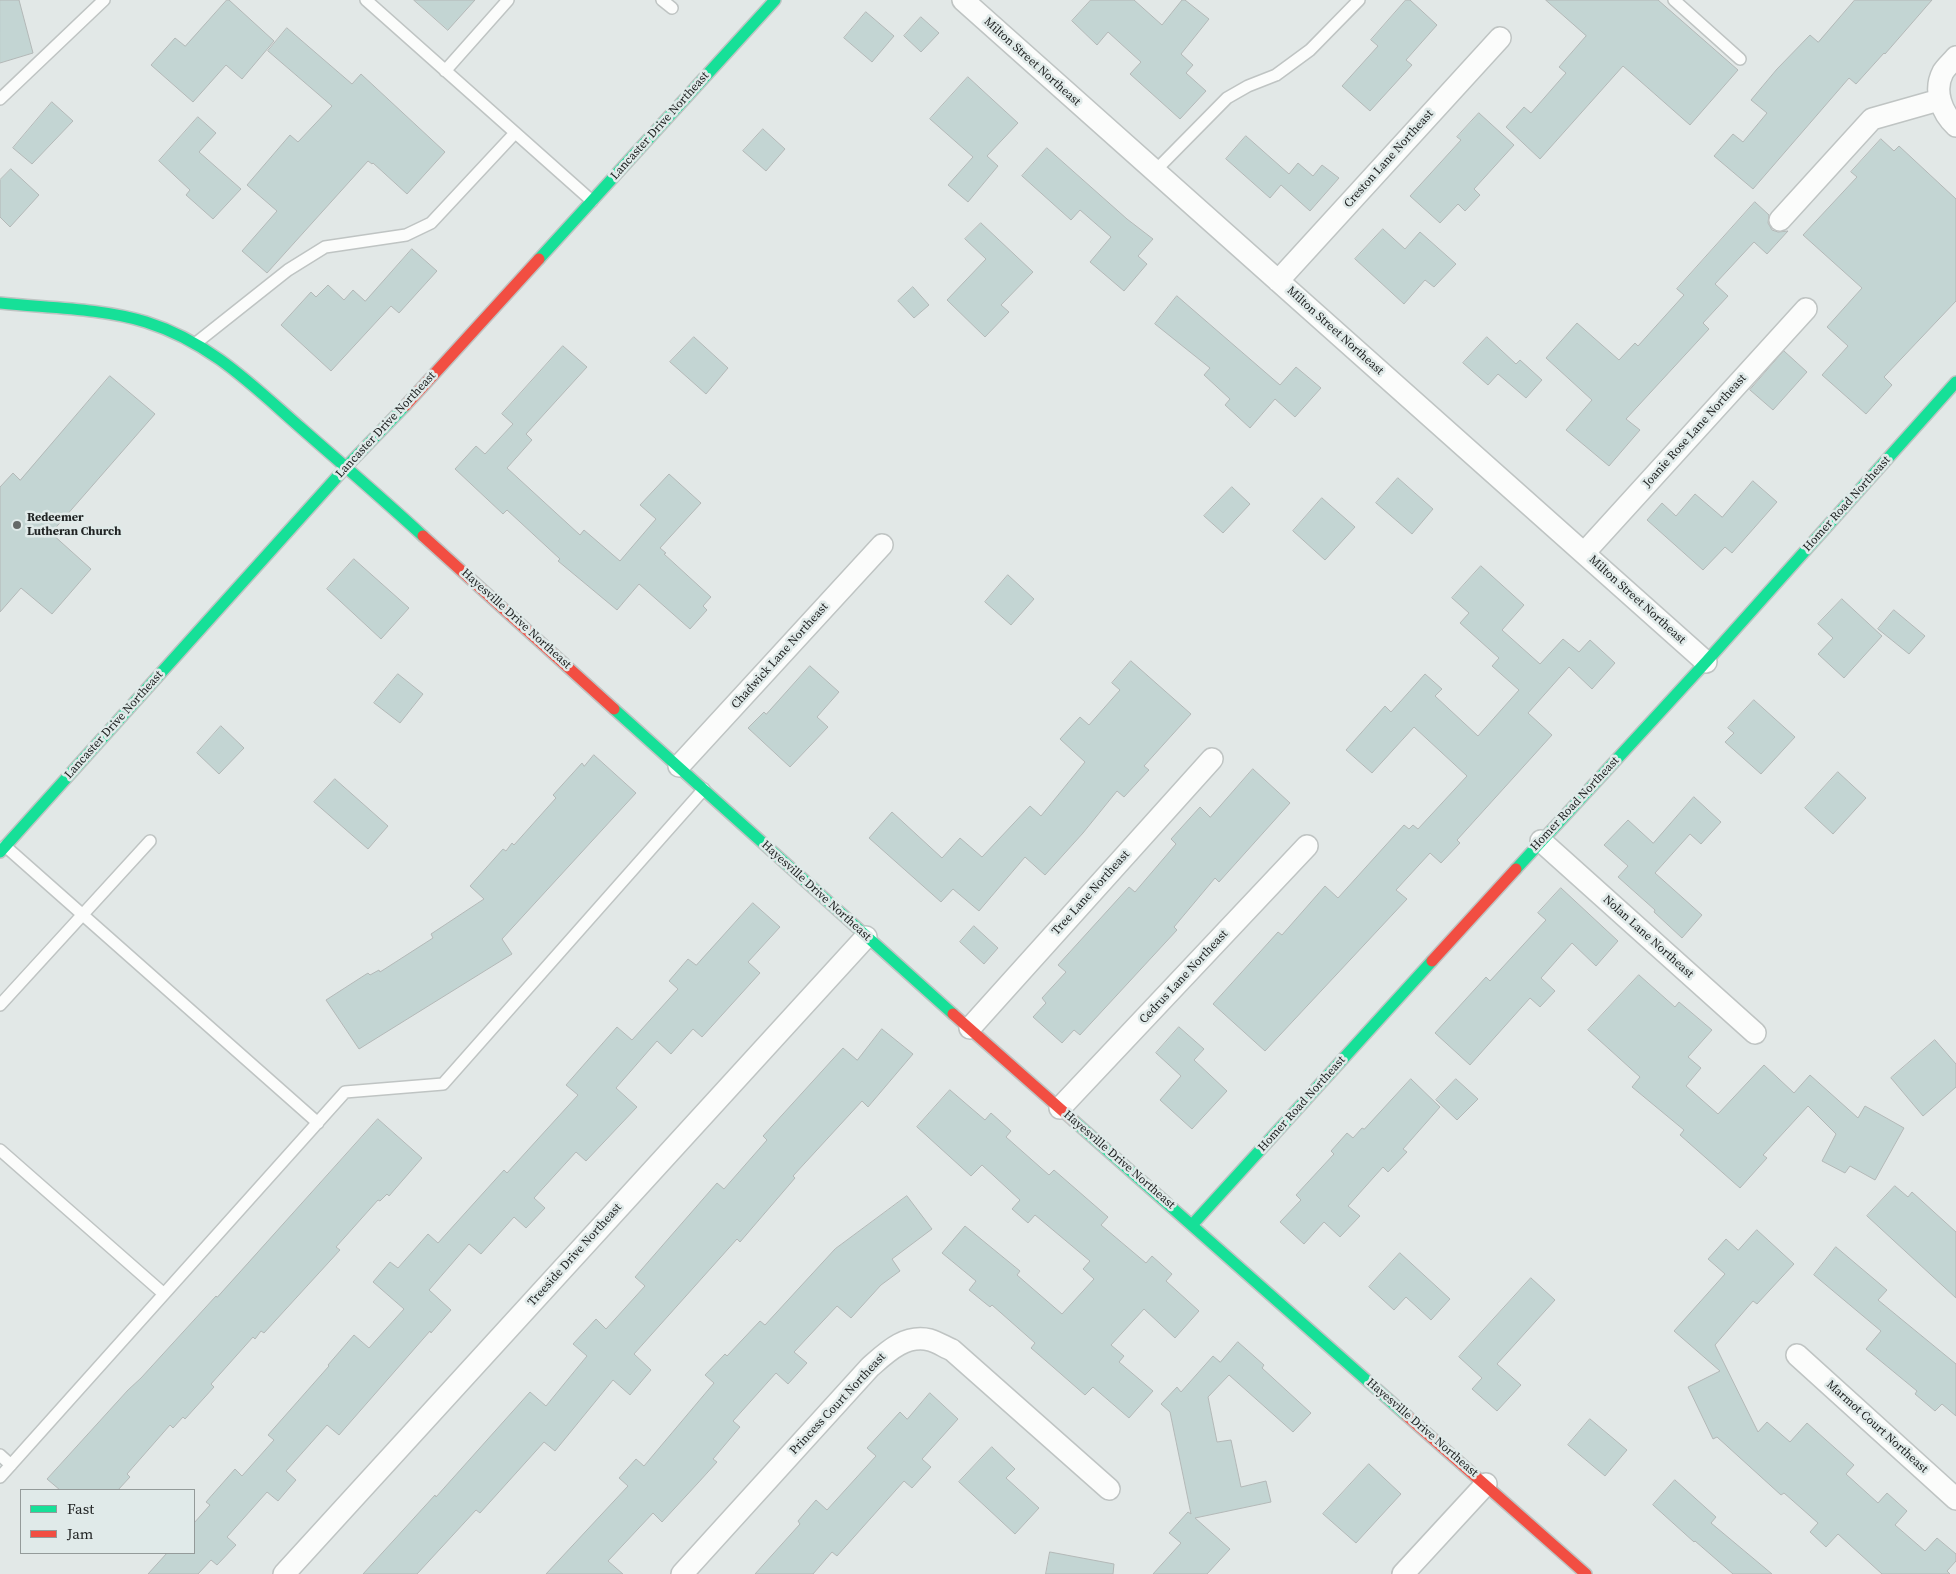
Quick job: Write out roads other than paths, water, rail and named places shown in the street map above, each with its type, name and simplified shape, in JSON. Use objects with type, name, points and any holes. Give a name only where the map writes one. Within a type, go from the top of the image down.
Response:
[{"type":"street","name":"Lancaster Drive Northeast","points":[[3,849],[346,467],[377,436],[775,0]]},
{"type":"street","name":"Milton Street Northeast","points":[[963,0],[1706,662]]},
{"type":"street","name":"Creston Lane Northeast","points":[[1278,281],[1500,38]]},
{"type":"street","points":[[1956,57],[1942,72],[1939,89],[1939,100],[1950,121],[1956,126]]},
{"type":"street","points":[[1780,220],[1872,118],[1939,100]]},
{"type":"street","name":"Hayesville Drive Northeast","points":[[0,303],[107,314],[146,322],[178,334],[220,358],[346,467],[866,936],[1586,1574]]},
{"type":"street","name":"Joanie Rose Lane Northeast","points":[[1584,553],[1806,309]]},
{"type":"street","name":"Homer Road Northeast","points":[[1192,1224],[1541,840],[1706,662],[1956,382]]},
{"type":"street","name":"Chadwick Lane Northeast","points":[[679,766],[882,545]]},
{"type":"street","name":"Tree Lane Northeast","points":[[970,1028],[1212,759]]},
{"type":"street","name":"Nolan Lane Northeast","points":[[1541,840],[1755,1033]]},
{"type":"street","name":"Cedrus Lane Northeast","points":[[1060,1108],[1307,846]]},
{"type":"street","name":"Treeside Drive Northeast","points":[[284,1574],[866,936]]},
{"type":"street","name":"Princess Court Northeast","points":[[682,1574],[870,1367],[893,1346],[908,1340],[928,1340],[952,1350],[1109,1489]]},
{"type":"street","name":"Marmot Court Northeast","points":[[1797,1355],[1956,1499]]},
{"type":"street","points":[[1403,1574],[1486,1484]]},
{"type":"lane","points":[[0,99],[104,0]]},
{"type":"lane","points":[[366,0],[592,201]]},
{"type":"lane","points":[[445,70],[508,0]]},
{"type":"lane","points":[[662,0],[672,8]]},
{"type":"lane","points":[[1155,171],[1227,98],[1248,86],[1276,74],[1310,50],[1359,0]]},
{"type":"lane","points":[[1674,0],[1740,59]]},
{"type":"lane","points":[[196,343],[288,270],[325,247],[406,235],[430,223],[515,132]]},
{"type":"lane","points":[[0,1477],[345,1092],[443,1084],[704,790]]},
{"type":"lane","points":[[0,1005],[150,840]]},
{"type":"lane","points":[[3,849],[82,914],[318,1123]]},
{"type":"lane","points":[[0,1150],[164,1294]]},
{"type":"lane","points":[[0,1455],[11,1465]]},
{"type":"place","name":"Redeemer Lutheran Church","points":[[17,525]]}]
